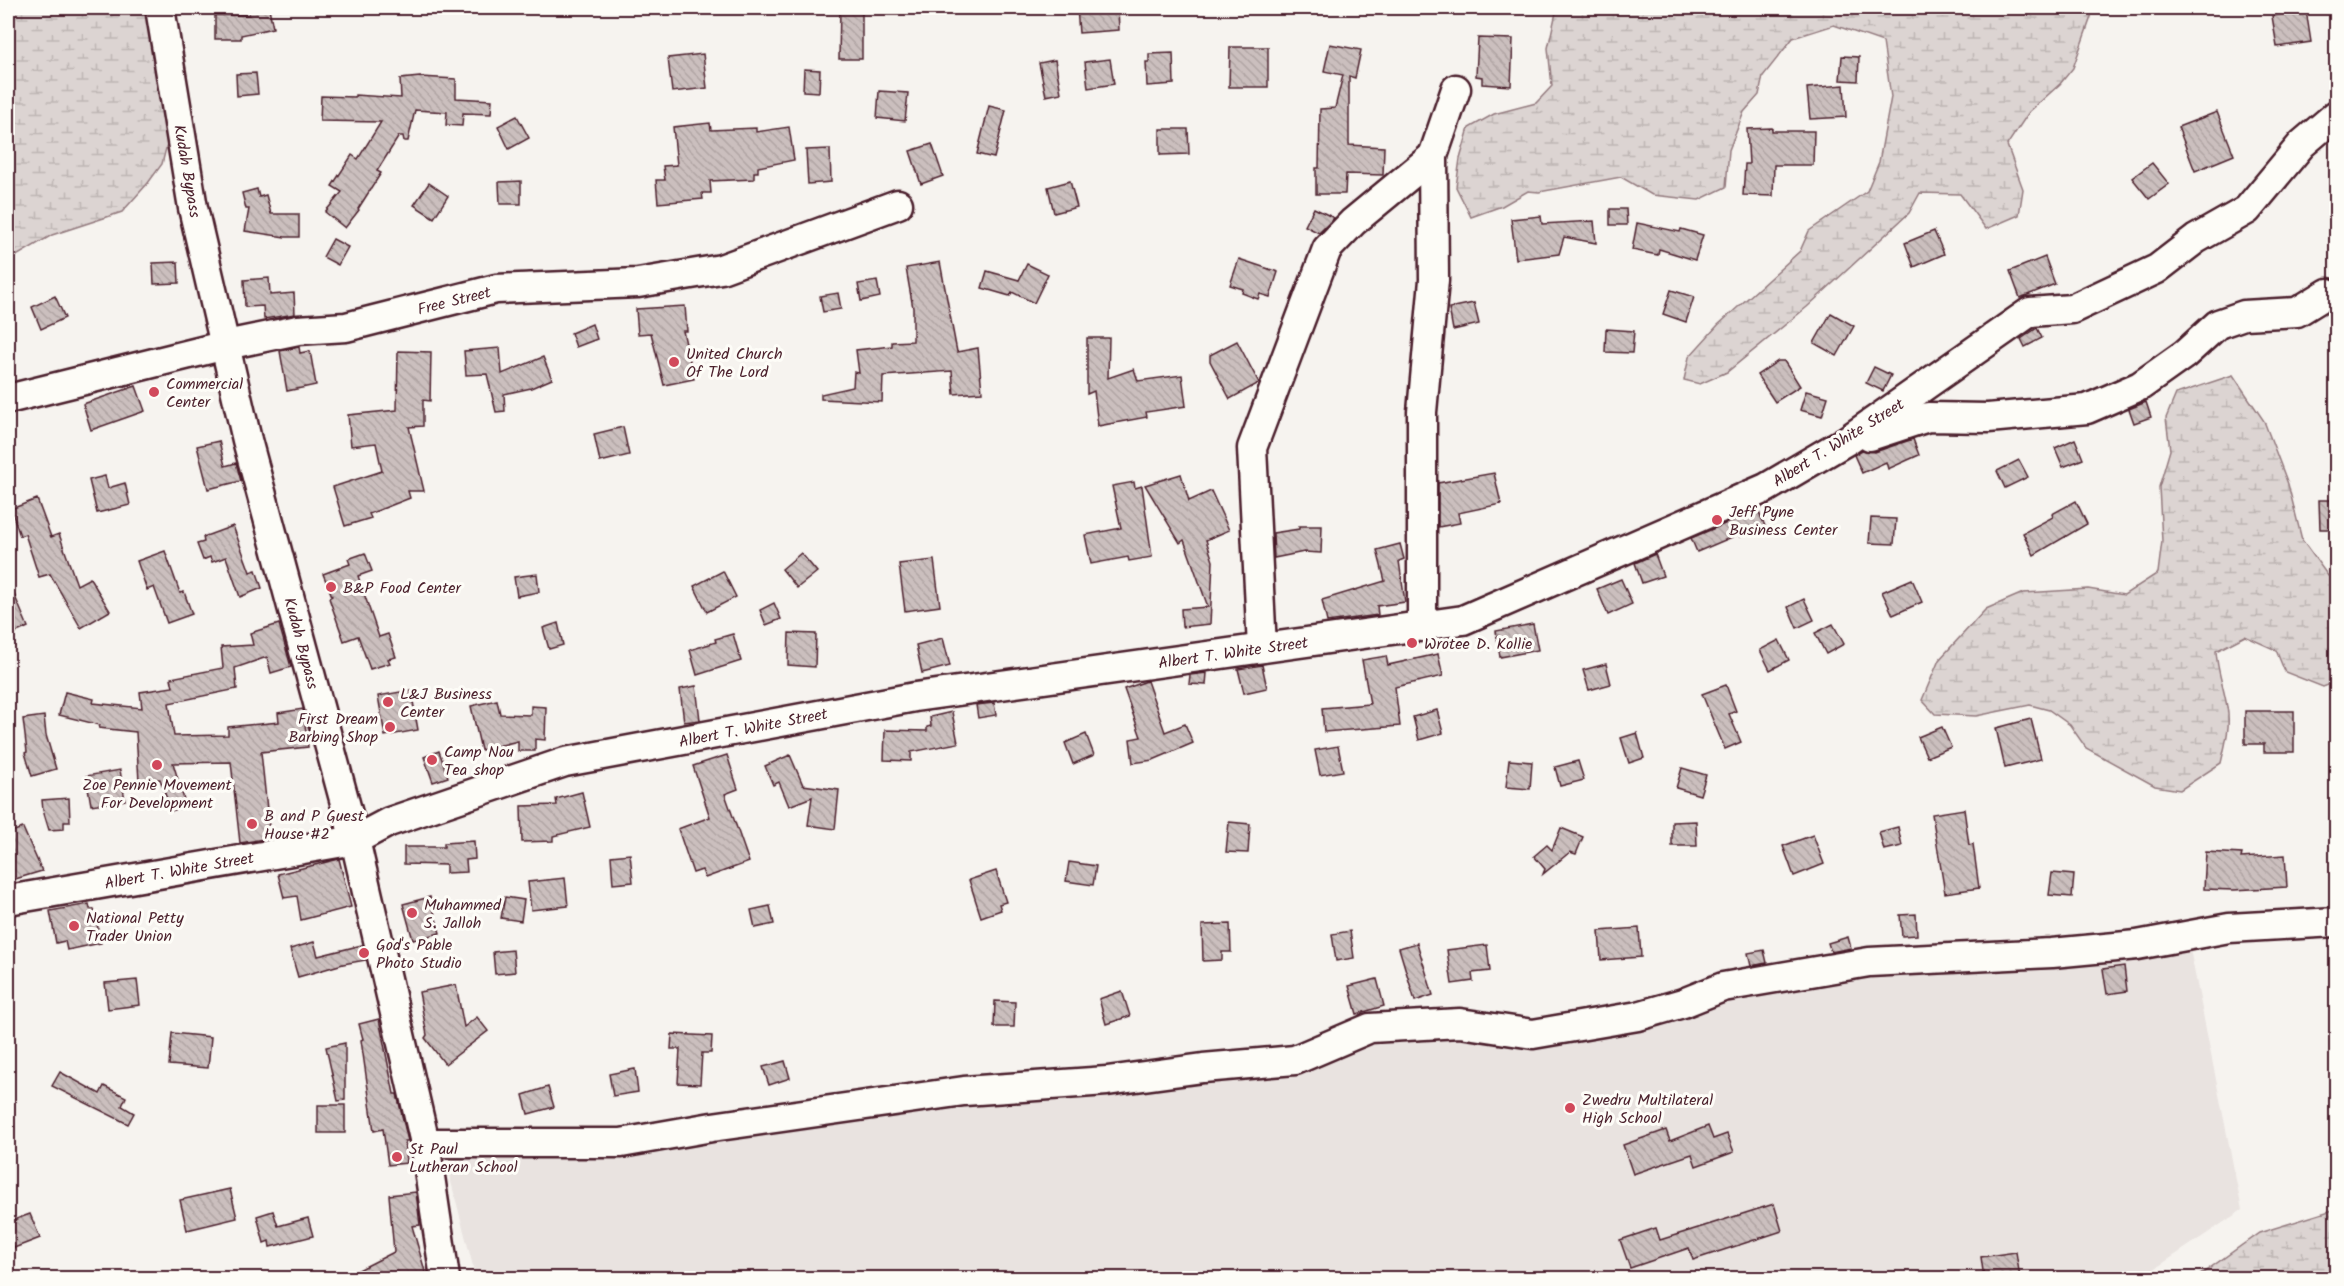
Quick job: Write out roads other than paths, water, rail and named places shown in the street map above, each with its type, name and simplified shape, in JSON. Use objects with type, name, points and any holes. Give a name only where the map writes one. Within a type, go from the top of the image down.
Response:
[{"type":"street","name":"Kudah Bypass","points":[[160,8],[193,208],[247,440],[355,840],[425,1143],[445,1278]]},
{"type":"street","points":[[1422,627],[1422,412],[1434,280],[1433,156],[1456,89]]},
{"type":"street","name":"Albert T. White Street","points":[[8,900],[355,840],[389,822],[565,762],[915,697],[1463,620],[1766,488],[1846,441],[1962,362],[2030,312],[2072,309],[2157,268],[2196,239],[2247,210],[2302,144],[2337,115]]},
{"type":"street","points":[[1262,648],[1252,448],[1327,249],[1353,222],[1433,156]]},
{"type":"street","name":"Free Street","points":[[8,399],[226,345],[298,330],[346,327],[496,289],[638,283],[721,269],[898,204]]},
{"type":"street","points":[[1846,441],[1928,417],[1988,418],[2087,409],[2140,386],[2185,354],[2218,324],[2244,315],[2297,312],[2328,293]]},
{"type":"street","points":[[1928,417],[1962,362]]},
{"type":"street","points":[[425,1143],[621,1143],[712,1127],[964,1091],[1107,1081],[1203,1068],[1295,1060],[1370,1028],[1460,1023],[1533,1034],[1638,1016],[1683,1003],[1722,987],[1869,962],[2052,953],[2137,945],[2229,928],[2337,922]]},
{"type":"place","name":"United Church Of The Lord","points":[[674,362]]},
{"type":"place","name":"Commercial Center","points":[[154,392]]},
{"type":"place","name":"Jeff Pyne Business Center","points":[[1717,520]]},
{"type":"place","name":"B&P Food Center","points":[[331,587]]},
{"type":"place","name":"Wrotee D. Kollie","points":[[1412,643]]},
{"type":"place","name":"L&J Business Center","points":[[388,702]]},
{"type":"place","name":"First Dream Barbing Shop","points":[[390,727]]},
{"type":"place","name":"Camp Nou Tea shop","points":[[432,760]]},
{"type":"place","name":"Zoe Pennie Movement For Development","points":[[157,765]]},
{"type":"place","name":"B and P Guest House #2","points":[[252,824]]},
{"type":"place","name":"Muhammed S. Jalloh","points":[[412,913]]},
{"type":"place","name":"National Petty Trader Union","points":[[74,926]]},
{"type":"place","name":"God's Pable Photo Studio","points":[[364,953]]},
{"type":"place","name":"Zwedru Multilateral High School","points":[[1570,1108]]},
{"type":"place","name":"St Paul Lutheran School","points":[[397,1157]]}]
